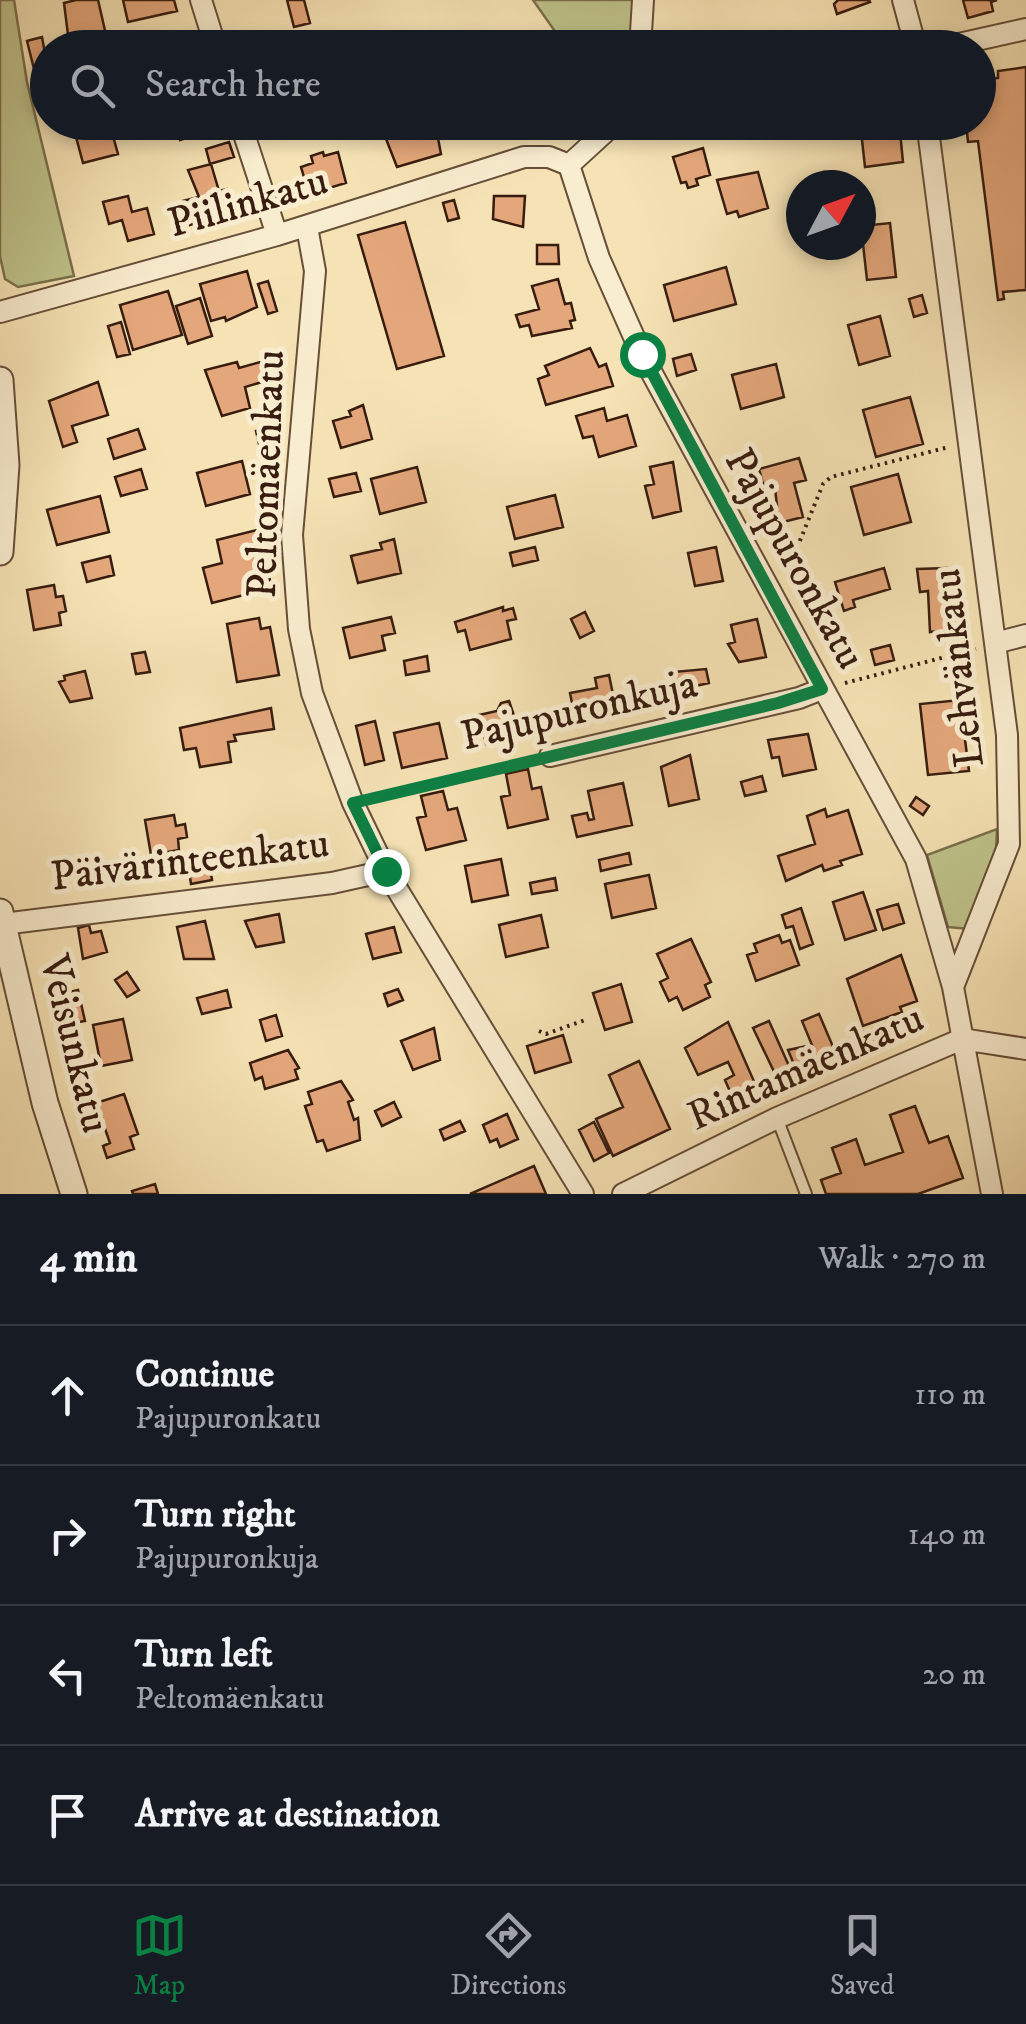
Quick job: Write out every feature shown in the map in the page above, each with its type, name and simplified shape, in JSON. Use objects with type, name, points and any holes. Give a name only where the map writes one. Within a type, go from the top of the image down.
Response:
[{"type":"street","points":[[201,0],[210,30]]},
{"type":"street","points":[[641,30],[643,0]]},
{"type":"street","points":[[903,0],[911,30]]},
{"type":"street","points":[[996,36],[1026,29]]},
{"type":"street","points":[[246,140],[278,236]]},
{"type":"street","points":[[570,165],[597,140]]},
{"type":"street","name":"Lehvänkatu","points":[[929,140],[1008,735],[1009,844],[953,987]]},
{"type":"street","name":"Piilinkatu","points":[[0,312],[278,236],[524,157],[549,157],[570,165]]},
{"type":"street","name":"Pajupuronkatu","points":[[570,165],[612,291],[753,562],[916,859],[953,987]]},
{"type":"street","name":"Peltomäenkatu","points":[[306,227],[316,271],[293,570],[312,693],[353,803],[386,871],[583,1194]]},
{"type":"street","points":[[0,380],[6,465],[0,552]]},
{"type":"street","points":[[994,643],[1026,635]]},
{"type":"street","name":"Pajupuronkuja","points":[[550,756],[822,689]]},
{"type":"street","name":"Päivärinteenkatu","points":[[1,918],[332,882],[386,871]]},
{"type":"street","name":"Veisunkatu","points":[[1,918],[45,1103],[74,1194]]},
{"type":"street","points":[[953,987],[992,1194]]},
{"type":"street","name":"Rintamäenkatu","points":[[623,1194],[777,1118],[962,1039],[1026,1049]]},
{"type":"lane","points":[[777,1118],[806,1194]]},
{"type":"path","points":[[753,562],[799,544],[823,484],[831,478],[968,442]]},
{"type":"path","points":[[822,689],[994,643]]},
{"type":"path","name":"Pajupuronkuja","points":[[353,803],[550,756]]},
{"type":"path","points":[[539,1031],[546,1034],[588,1019]]},
{"type":"green space","points":[[0,0],[14,0],[30,94],[30,140],[41,140],[74,276],[18,287],[5,279],[0,256]]},
{"type":"green space","points":[[533,0],[634,0],[631,30],[554,30]]},
{"type":"green space","points":[[997,829],[996,852],[969,929],[948,927],[927,855]]},
{"type":"building","points":[[98,0],[105,30],[67,30],[64,3]]},
{"type":"building","points":[[123,0],[174,0],[177,11],[128,22]]},
{"type":"building","points":[[287,0],[304,0],[310,23],[294,27]]},
{"type":"building","points":[[838,0],[870,2],[837,14],[834,4]]},
{"type":"building","points":[[963,0],[997,0],[991,2],[993,11],[968,18]]},
{"type":"building","points":[[1026,67],[1026,290],[1003,292],[1004,299],[998,300],[978,141],[968,140],[996,140],[998,71]]},
{"type":"building","points":[[77,140],[114,140],[118,154],[83,163]]},
{"type":"building","points":[[386,140],[438,140],[441,154],[397,167]]},
{"type":"building","points":[[862,140],[901,140],[903,162],[865,167]]},
{"type":"building","points":[[229,142],[234,157],[210,164],[206,149]]},
{"type":"building","points":[[703,148],[710,175],[696,179],[698,185],[688,188],[686,182],[681,183],[673,157]]},
{"type":"building","points":[[323,152],[324,156],[338,152],[346,183],[309,194],[301,167],[313,163],[311,156]]},
{"type":"building","points":[[211,164],[219,191],[227,189],[233,212],[190,225],[183,201],[199,197],[188,170]]},
{"type":"building","points":[[758,172],[768,208],[739,217],[737,211],[727,214],[717,180]]},
{"type":"building","points":[[128,196],[132,212],[147,208],[154,234],[128,241],[122,220],[109,224],[103,202]]},
{"type":"building","points":[[494,196],[525,196],[523,227],[493,219]]},
{"type":"building","points":[[454,200],[459,218],[448,221],[443,203]]},
{"type":"building","points":[[405,222],[444,356],[397,369],[358,235]]},
{"type":"building","points":[[890,223],[896,277],[867,280],[865,260],[876,260],[876,224]]},
{"type":"building","points":[[537,245],[558,245],[559,264],[537,264]]},
{"type":"building","points":[[726,267],[736,304],[674,321],[664,285]]},
{"type":"building","points":[[247,271],[257,307],[226,321],[225,317],[211,321],[200,284]]},
{"type":"building","points":[[558,279],[565,304],[571,303],[575,320],[570,321],[572,328],[532,336],[529,325],[520,327],[516,315],[539,309],[532,286]]},
{"type":"building","points":[[268,281],[277,311],[268,314],[258,284]]},
{"type":"building","points":[[168,291],[182,335],[133,350],[120,305]]},
{"type":"building","points":[[922,295],[927,313],[914,317],[909,299]]},
{"type":"building","points":[[200,298],[212,336],[188,344],[176,306]]},
{"type":"building","points":[[880,316],[890,356],[859,365],[848,325]]},
{"type":"building","points":[[121,322],[130,354],[117,357],[108,326]]},
{"type":"building","points":[[590,348],[599,367],[606,364],[613,386],[546,405],[538,379],[549,375],[545,366]]},
{"type":"building","points":[[691,354],[696,370],[677,376],[673,359]]},
{"type":"building","points":[[264,361],[269,380],[245,387],[250,408],[222,416],[205,370],[237,362],[239,368]]},
{"type":"building","points":[[776,364],[784,397],[741,409],[732,375]]},
{"type":"building","points":[[98,382],[108,415],[72,426],[77,442],[63,447],[49,401]]},
{"type":"building","points":[[910,397],[923,444],[876,457],[863,410]]},
{"type":"building","points":[[363,405],[372,439],[341,448],[333,421],[351,416],[349,411]]},
{"type":"building","points":[[604,408],[607,421],[627,415],[636,446],[599,457],[593,436],[583,438],[576,416]]},
{"type":"building","points":[[272,427],[277,449],[261,453],[256,431]]},
{"type":"building","points":[[138,429],[145,449],[114,459],[108,439]]},
{"type":"building","points":[[799,458],[806,480],[794,483],[803,517],[779,523],[775,488],[765,491],[759,469]]},
{"type":"building","points":[[242,461],[250,494],[206,506],[197,473]]},
{"type":"building","points":[[673,462],[681,511],[653,518],[645,486],[654,484],[650,467]]},
{"type":"building","points":[[417,467],[426,502],[380,514],[371,479]]},
{"type":"building","points":[[141,469],[147,489],[121,496],[115,477]]},
{"type":"building","points":[[356,473],[361,491],[334,497],[329,479]]},
{"type":"building","points":[[898,474],[911,522],[864,535],[851,487]]},
{"type":"building","points":[[555,495],[563,527],[515,539],[507,507]]},
{"type":"building","points":[[100,496],[109,532],[57,545],[47,510]]},
{"type":"building","points":[[257,530],[272,588],[212,603],[203,568],[222,563],[217,540]]},
{"type":"building","points":[[394,539],[401,573],[358,583],[351,556],[382,549],[380,543]]},
{"type":"building","points":[[535,547],[538,560],[513,566],[510,553]]},
{"type":"building","points":[[716,547],[723,581],[695,586],[688,553]]},
{"type":"building","points":[[110,556],[114,575],[87,582],[82,563]]},
{"type":"building","points":[[884,568],[890,589],[853,600],[855,607],[844,611],[835,582]]},
{"type":"building","points":[[947,568],[949,598],[955,597],[959,629],[930,632],[928,591],[920,592],[917,569]]},
{"type":"building","points":[[54,585],[56,597],[63,596],[66,611],[59,613],[61,625],[34,630],[27,590]]},
{"type":"building","points":[[503,607],[503,611],[513,608],[516,619],[507,621],[511,639],[470,650],[465,630],[458,632],[455,622]]},
{"type":"building","points":[[585,612],[594,631],[580,638],[571,619]]},
{"type":"building","points":[[391,617],[395,633],[382,636],[385,650],[350,658],[343,628]]},
{"type":"building","points":[[259,618],[261,629],[270,627],[279,675],[237,682],[227,624]]},
{"type":"building","points":[[757,619],[766,657],[739,662],[728,644],[735,642],[731,625]]},
{"type":"building","points":[[890,645],[894,660],[875,665],[871,650]]},
{"type":"building","points":[[145,652],[150,672],[136,674],[132,654]]},
{"type":"building","points":[[427,656],[429,671],[406,675],[404,661]]},
{"type":"building","points":[[706,669],[709,683],[677,690],[673,672]]},
{"type":"building","points":[[85,671],[92,698],[70,702],[59,682],[65,680],[64,676]]},
{"type":"building","points":[[609,675],[617,714],[576,723],[570,693],[597,688],[595,678]]},
{"type":"building","points":[[960,700],[969,771],[928,775],[920,704]]},
{"type":"building","points":[[509,701],[521,736],[486,744],[479,715],[497,711],[501,703]]},
{"type":"building","points":[[271,708],[274,729],[234,735],[236,741],[228,742],[231,762],[200,767],[196,748],[184,750],[180,728]]},
{"type":"building","points":[[375,721],[384,760],[365,765],[356,726]]},
{"type":"building","points":[[439,723],[447,758],[402,768],[394,733]]},
{"type":"building","points":[[808,734],[816,769],[783,776],[779,757],[772,758],[768,740]]},
{"type":"building","points":[[690,755],[699,799],[669,806],[661,767]]},
{"type":"building","points":[[528,769],[532,789],[541,787],[548,819],[508,828],[501,797],[510,795],[506,774]]},
{"type":"building","points":[[762,776],[766,791],[745,796],[741,782]]},
{"type":"building","points":[[623,783],[632,825],[577,837],[572,816],[587,813],[589,820],[594,819],[588,791]]},
{"type":"building","points":[[443,791],[448,810],[457,808],[466,840],[426,850],[417,818],[426,816],[421,796]]},
{"type":"building","points":[[916,797],[929,806],[923,815],[910,806]]},
{"type":"building","points":[[825,809],[827,817],[848,810],[862,854],[840,861],[842,865],[824,871],[822,865],[786,881],[778,856],[815,844],[807,816]]},
{"type":"building","points":[[174,815],[176,826],[185,824],[187,837],[178,839],[179,850],[151,855],[145,820]]},
{"type":"building","points":[[629,853],[631,864],[601,871],[599,860]]},
{"type":"building","points":[[501,859],[508,895],[472,902],[465,866]]},
{"type":"building","points":[[209,861],[212,880],[191,884],[188,864]]},
{"type":"building","points":[[649,875],[656,908],[612,918],[605,884]]},
{"type":"building","points":[[555,878],[557,890],[532,894],[530,883]]},
{"type":"building","points":[[863,892],[876,930],[845,940],[833,902]]},
{"type":"building","points":[[898,904],[904,923],[883,930],[877,910]]},
{"type":"building","points":[[801,908],[813,944],[800,949],[793,926],[786,928],[782,915]]},
{"type":"building","points":[[279,914],[284,942],[256,947],[245,921]]},
{"type":"building","points":[[541,915],[548,947],[506,957],[499,925]]},
{"type":"building","points":[[205,921],[214,959],[184,959],[177,927]]},
{"type":"building","points":[[89,925],[91,933],[101,931],[107,952],[83,959],[78,928]]},
{"type":"building","points":[[394,927],[401,952],[373,959],[366,934]]},
{"type":"building","points":[[779,935],[782,943],[790,940],[799,965],[756,981],[747,955],[757,952],[754,944]]},
{"type":"building","points":[[691,939],[711,982],[705,985],[710,997],[683,1010],[677,997],[669,1001],[660,982],[668,978],[657,954]]},
{"type":"building","points":[[901,955],[917,1001],[900,1007],[902,1012],[863,1026],[847,979]]},
{"type":"building","points":[[127,972],[139,990],[127,997],[115,980]]},
{"type":"building","points":[[621,984],[632,1022],[605,1030],[593,993]]},
{"type":"building","points":[[398,989],[403,1000],[388,1006],[384,994]]},
{"type":"building","points":[[78,990],[85,1021],[67,1024],[61,994]]},
{"type":"building","points":[[227,990],[231,1007],[202,1014],[197,998]]},
{"type":"building","points":[[819,1014],[837,1056],[798,1074],[788,1050],[812,1045],[802,1021]]},
{"type":"building","points":[[276,1015],[282,1036],[266,1041],[260,1020]]},
{"type":"building","points":[[123,1019],[132,1060],[101,1066],[93,1025]]},
{"type":"building","points":[[769,1021],[793,1075],[779,1082],[753,1028]]},
{"type":"building","points":[[728,1022],[756,1086],[732,1096],[725,1080],[734,1075],[728,1062],[698,1075],[685,1048]]},
{"type":"building","points":[[434,1028],[440,1060],[413,1070],[401,1041]]},
{"type":"building","points":[[872,1029],[877,1047],[865,1051],[860,1033]]},
{"type":"building","points":[[563,1035],[571,1062],[535,1073],[527,1046]]},
{"type":"building","points":[[288,1050],[299,1068],[295,1070],[298,1079],[265,1089],[262,1077],[255,1080],[250,1063]]},
{"type":"building","points":[[639,1061],[670,1129],[613,1156],[596,1119],[623,1107],[609,1075]]},
{"type":"building","points":[[341,1081],[353,1100],[348,1102],[354,1120],[358,1118],[360,1140],[327,1151],[323,1140],[317,1142],[305,1106],[312,1104],[308,1092]]},
{"type":"building","points":[[124,1094],[138,1134],[130,1137],[134,1149],[107,1158],[103,1146],[110,1143],[96,1103]]},
{"type":"building","points":[[394,1102],[401,1117],[382,1126],[375,1111]]},
{"type":"building","points":[[915,1106],[929,1143],[948,1136],[963,1178],[918,1194],[826,1194],[821,1180],[841,1173],[832,1148],[856,1139],[865,1165],[903,1152],[890,1115]]},
{"type":"building","points":[[507,1114],[518,1139],[500,1147],[497,1139],[490,1142],[483,1125]]},
{"type":"building","points":[[460,1121],[465,1131],[444,1140],[440,1130]]},
{"type":"building","points":[[594,1122],[609,1153],[594,1161],[579,1130]]},
{"type":"building","points":[[534,1166],[546,1194],[470,1194]]},
{"type":"building","points":[[155,1184],[158,1194],[133,1194],[132,1191]]},
{"type":"route","points":[[386,871],[353,803],[778,703],[822,689],[642,354]]}]
